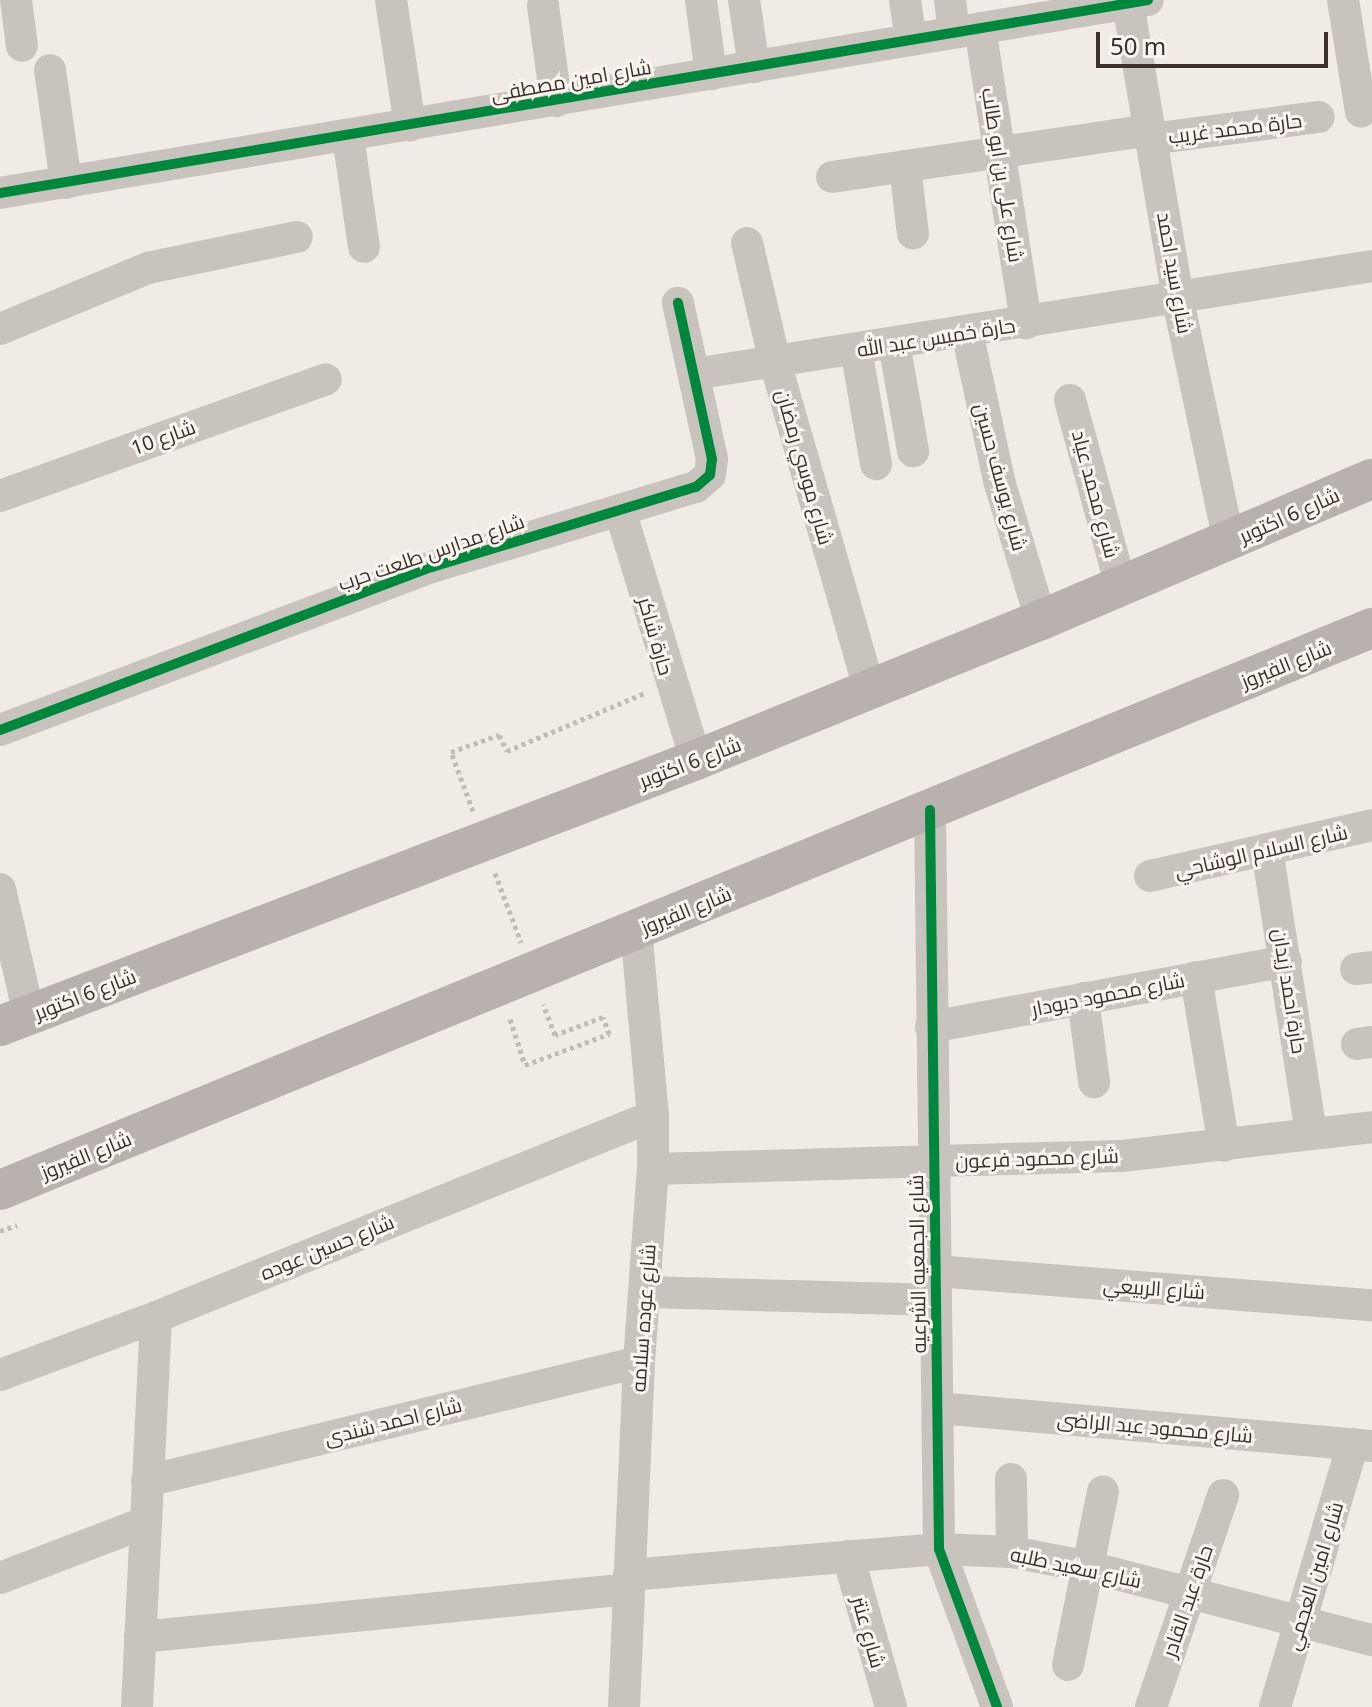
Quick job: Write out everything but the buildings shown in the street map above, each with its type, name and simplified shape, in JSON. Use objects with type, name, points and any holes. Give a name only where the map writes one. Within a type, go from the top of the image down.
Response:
[{"type":"main road","name":"شارع 6 اكتوبر","points":[[14,1021],[870,691],[1229,542],[1372,479]]},
{"type":"main road","name":"شارع الفيروز","points":[[0,1190],[1372,628]]},
{"type":"street","points":[[16,0],[22,46]]},
{"type":"street","points":[[391,0],[410,126]]},
{"type":"street","points":[[701,0],[711,74]]},
{"type":"street","points":[[744,0],[754,67]]},
{"type":"street","points":[[905,0],[911,40]]},
{"type":"street","name":"شارع على بن ابو طالب","points":[[950,0],[980,21],[1026,323]]},
{"type":"street","points":[[1343,0],[1361,112]]},
{"type":"street","name":"شارع امين مصطفى","points":[[0,193],[911,40],[980,21],[1138,2]]},
{"type":"street","name":"شارع سيد احمد","points":[[1138,2],[1150,134],[1178,300],[1229,542]]},
{"type":"street","points":[[543,6],[556,101]]},
{"type":"street","points":[[50,70],[66,183]]},
{"type":"street","name":"حارة محمد غريب","points":[[832,177],[999,152],[1319,117]]},
{"type":"street","points":[[348,136],[364,247]]},
{"type":"street","points":[[905,166],[913,234]]},
{"type":"street","points":[[0,329],[148,268],[297,237]]},
{"type":"street","name":"شارع موسي رمضان","points":[[747,243],[775,362],[870,691]]},
{"type":"street","name":"حارة خميس عبد الله","points":[[694,374],[1178,300],[1372,266]]},
{"type":"street","name":"شارع مدارس طلعت حرب","points":[[0,730],[432,567],[696,487],[710,475],[712,459],[678,303]]},
{"type":"street","name":"شارع يوسف حسين","points":[[967,332],[1000,484],[1041,620]]},
{"type":"street","points":[[894,343],[913,451]]},
{"type":"street","points":[[856,349],[876,464]]},
{"type":"street","name":"شارع 10","points":[[0,496],[326,379]]},
{"type":"street","name":"شارع محمد عياد","points":[[1070,400],[1121,587]]},
{"type":"street","name":"حارة شاكر","points":[[620,510],[696,760]]},
{"type":"street","name":"شارع الجمعيه الشرعيه","points":[[930,810],[939,1549],[997,1707]]},
{"type":"street","name":"شارع السلام الوشاحي","points":[[1150,876],[1372,825]]},
{"type":"street","name":"حارة احمد زيدان","points":[[1267,849],[1311,1134]]},
{"type":"street","points":[[0,889],[14,1021]]},
{"type":"street","name":"شارع عوده سلامه","points":[[624,1707],[639,1362],[653,1169],[653,1116],[636,930]]},
{"type":"street","name":"شارع محمود دبودار","points":[[931,1027],[1286,961]]},
{"type":"street","points":[[1196,977],[1224,1146]]},
{"type":"street","points":[[1083,998],[1094,1082]]},
{"type":"street","name":"شارع حسين عوده","points":[[0,1375],[156,1317],[653,1116]]},
{"type":"street","name":"شارع محمود فرعون","points":[[653,1169],[1122,1156],[1372,1127]]},
{"type":"street","name":"شارع الربيعي","points":[[646,1292],[936,1285],[1372,1305]]},
{"type":"street","points":[[137,1707],[156,1317]]},
{"type":"street","name":"شارع احمد شندى","points":[[147,1481],[639,1362]]},
{"type":"street","name":"شارع محمود عبد الراضى","points":[[938,1408],[1363,1445]]},
{"type":"street","name":"شارع امين العجمي","points":[[1275,1707],[1301,1620],[1363,1445]]},
{"type":"street","points":[[1011,1479],[1012,1552]]},
{"type":"street","points":[[1068,1665],[1103,1491]]},
{"type":"street","name":"حارة عبد القادر","points":[[1151,1707],[1223,1495]]},
{"type":"street","points":[[0,1578],[144,1523]]},
{"type":"street","name":"شارع سعيد طلبه","points":[[140,1637],[848,1556],[939,1549],[1012,1552],[1089,1567],[1372,1640]]},
{"type":"street","name":"شارع عنتر","points":[[848,1556],[891,1707]]},
{"type":"path","points":[[478,827],[451,752],[499,735],[507,751],[670,682]]},
{"type":"path","points":[[495,871],[522,946]]},
{"type":"path","points":[[510,1019],[525,1065],[609,1034],[603,1017],[555,1035],[538,990]]},
{"type":"cycle path","points":[[0,193],[1148,0]]},
{"type":"cycle path","points":[[0,730],[432,567],[696,487],[710,475],[712,459],[678,303]]},
{"type":"cycle path","points":[[930,810],[939,1549],[997,1707]]}]
